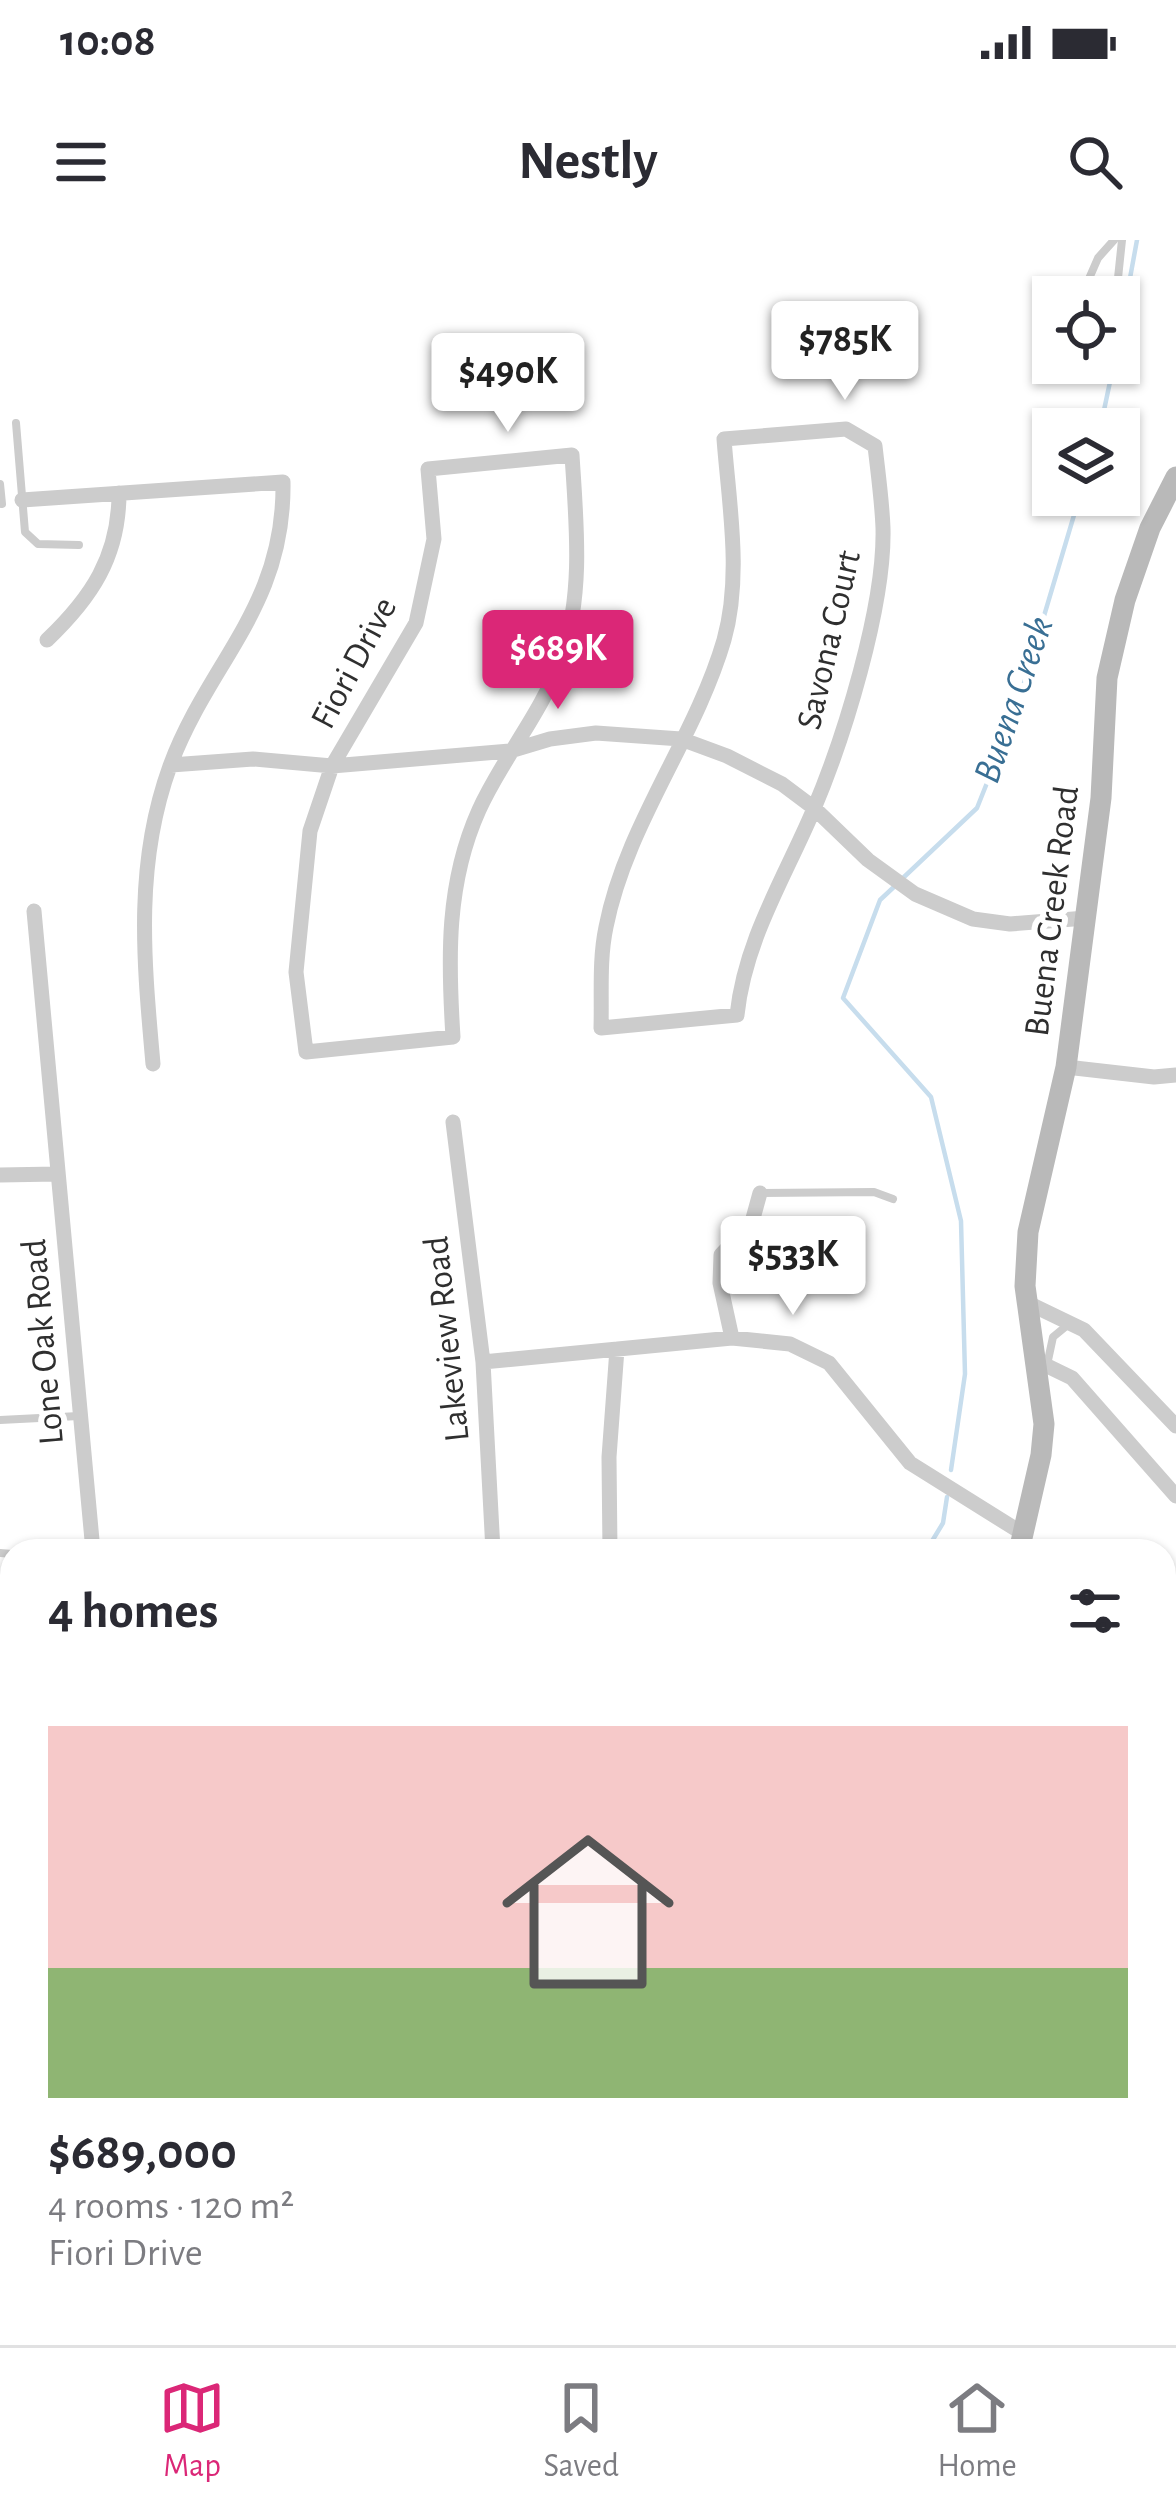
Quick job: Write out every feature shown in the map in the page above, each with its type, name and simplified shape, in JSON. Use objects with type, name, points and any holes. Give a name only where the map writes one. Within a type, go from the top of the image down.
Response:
[{"type":"main road","name":"Buena Creek Road","points":[[1021,1539],[1044,1424],[1042,1363],[1025,1286],[1028,1232],[1066,1066],[1101,798],[1107,678],[1114,640],[1150,528],[1176,477]]},
{"type":"street","name":"Savona Court","points":[[681,739],[698,713],[725,636],[734,572],[724,439],[857,432],[875,446],[883,531],[877,598],[842,729],[814,808]]},
{"type":"street","name":"Fiori Drive","points":[[332,766],[416,623],[434,539],[428,469],[572,455],[577,549],[572,617],[546,694],[510,751]]},
{"type":"street","points":[[22,500],[283,482],[272,573],[171,765],[148,844],[141,934],[153,1064]]},
{"type":"street","points":[[47,640],[81,607],[101,576],[118,512],[118,494]]},
{"type":"street","points":[[171,765],[253,759],[332,766],[510,751],[596,733],[681,739],[764,775],[814,808],[889,876],[973,919],[1010,924],[1086,918]]},
{"type":"street","points":[[681,739],[621,874],[606,924],[601,1028],[737,1015],[751,946],[814,808]]},
{"type":"street","points":[[332,766],[310,831],[296,972],[306,1052],[453,1037],[447,956],[452,896],[477,813],[510,751]]},
{"type":"street","name":"Lone Oak Road","points":[[34,911],[92,1539]]},
{"type":"street","points":[[1066,1066],[1154,1077],[1176,1075]]},
{"type":"street","name":"Lakeview Road","points":[[453,1122],[483,1362],[492,1539]]},
{"type":"street","points":[[0,1175],[57,1174]]},
{"type":"street","points":[[732,1338],[720,1283],[721,1255],[744,1234],[760,1193]]},
{"type":"street","points":[[1028,1303],[1084,1330],[1176,1426]]},
{"type":"street","points":[[483,1362],[732,1338],[790,1344],[829,1364],[910,1463],[1016,1539]]},
{"type":"street","points":[[610,1539],[609,1456],[617,1348]]},
{"type":"street","points":[[1042,1363],[1072,1378],[1176,1496]]},
{"type":"lane","points":[[1090,276],[1098,258],[1118,240]]},
{"type":"lane","points":[[1117,276],[1118,240]]},
{"type":"lane","points":[[16,423],[25,532],[38,544],[79,545]]},
{"type":"lane","points":[[0,484],[2,504]]},
{"type":"lane","points":[[760,1193],[874,1192],[893,1199]]},
{"type":"lane","points":[[1042,1363],[1053,1337],[1071,1322]]},
{"type":"lane","points":[[0,1420],[80,1416]]},
{"type":"waterway","name":"Buena Creek","points":[[1130,276],[1137,240]]},
{"type":"waterway","name":"Buena Creek","points":[[1104,408],[1110,384]]},
{"type":"waterway","name":"Buena Creek","points":[[904,877],[977,808],[1016,710],[1074,516]]},
{"type":"waterway","name":"Buena Creek","points":[[896,885],[880,900],[843,998],[931,1097],[961,1221],[965,1374],[951,1470]]},
{"type":"waterway","name":"Buena Creek","points":[[933,1539],[943,1523],[947,1497]]}]
